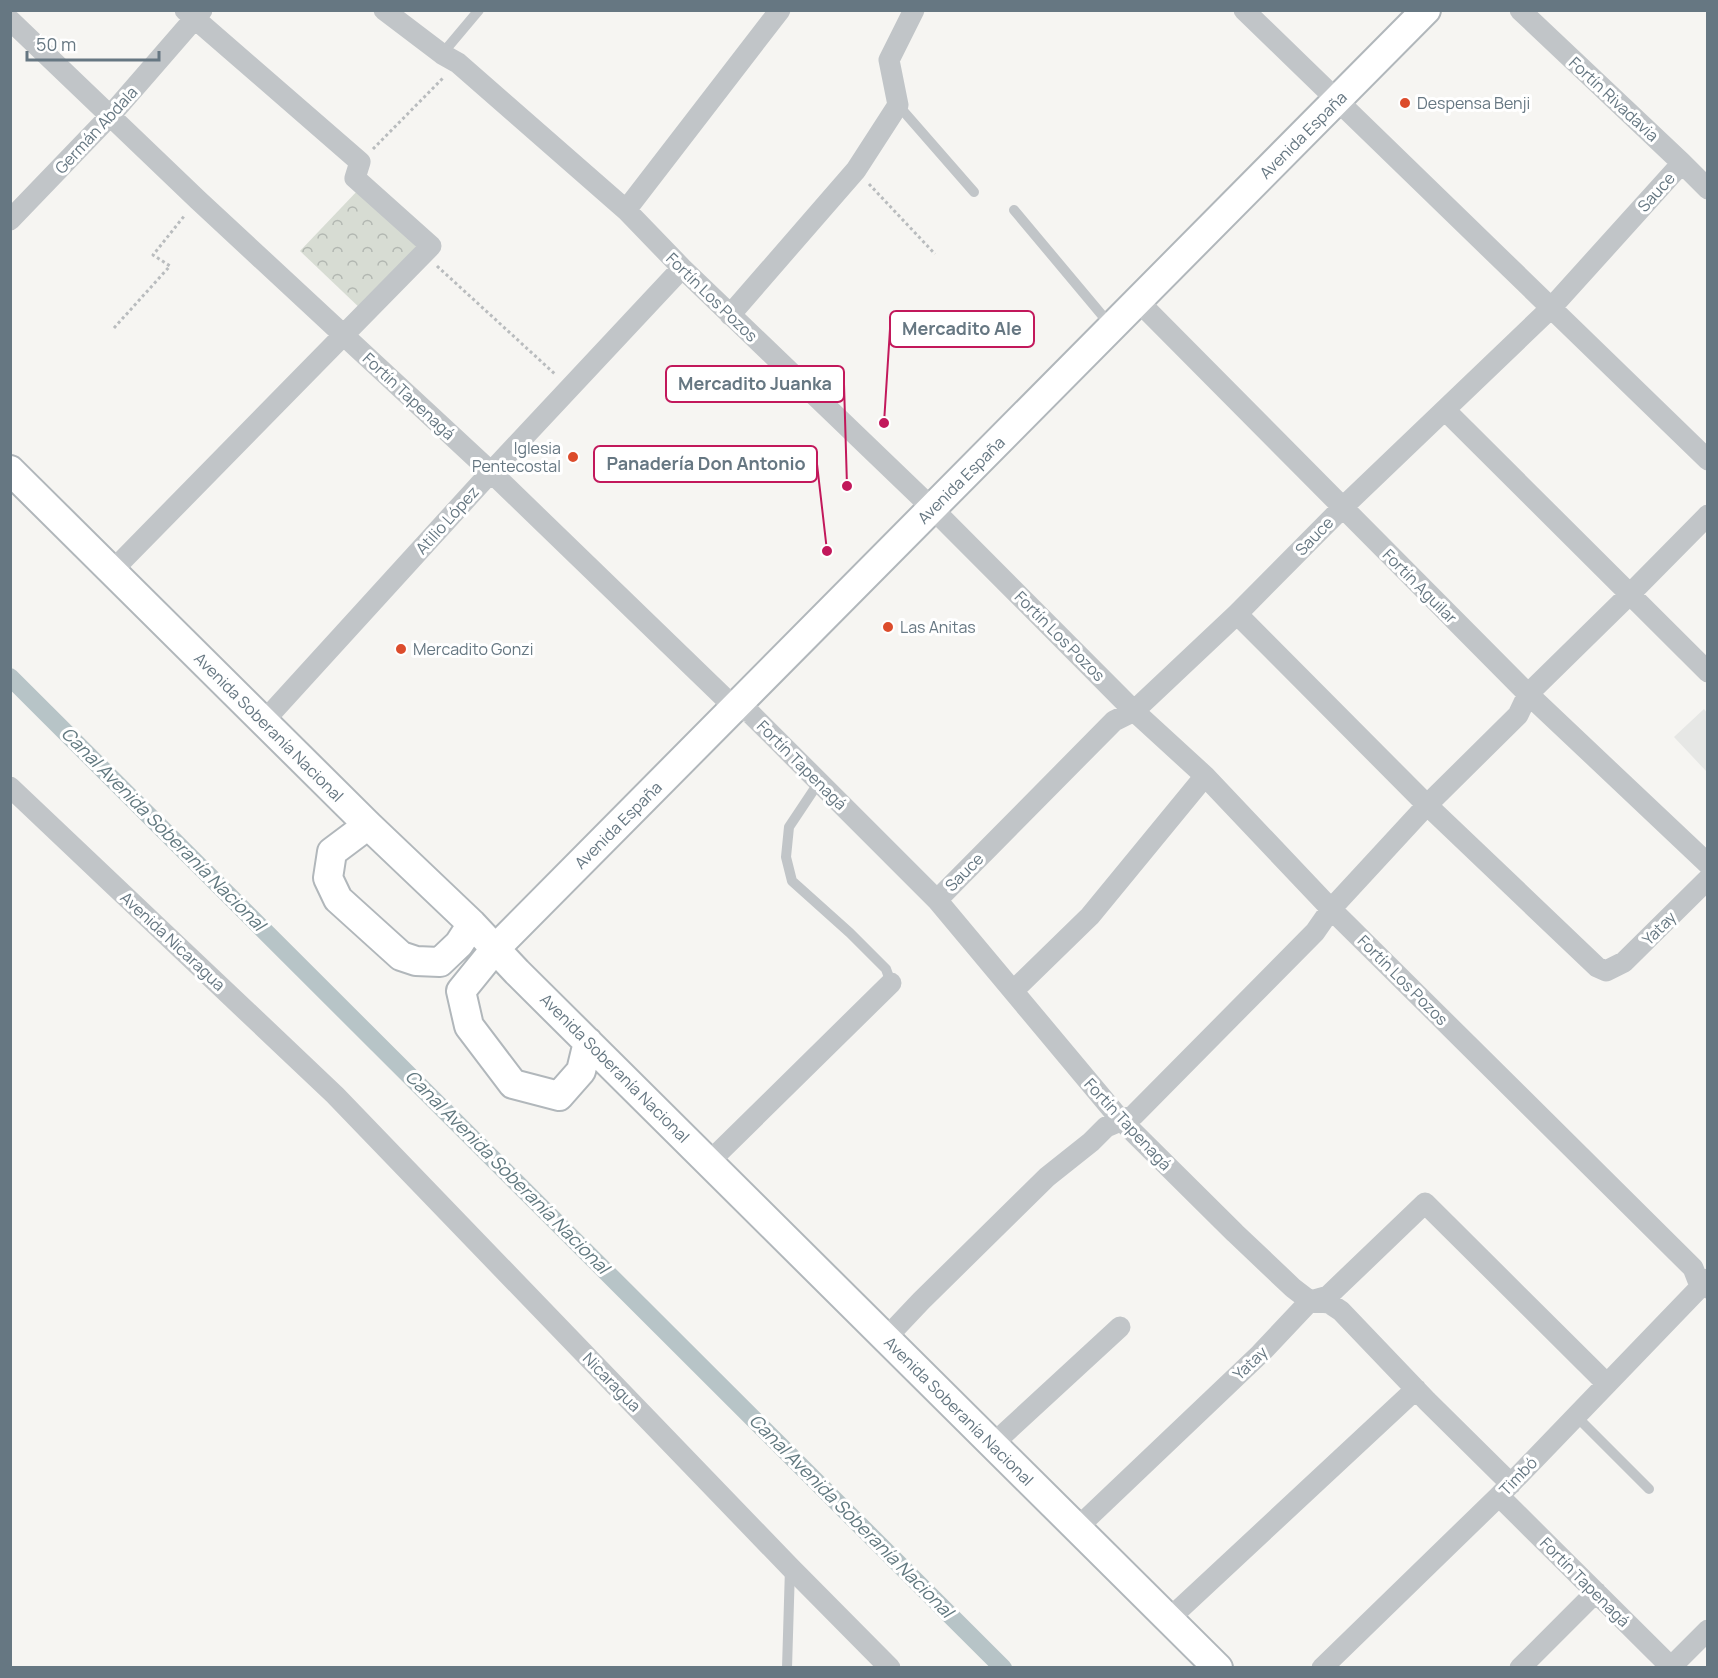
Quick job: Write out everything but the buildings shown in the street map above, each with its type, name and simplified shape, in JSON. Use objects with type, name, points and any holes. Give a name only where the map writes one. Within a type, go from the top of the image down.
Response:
[{"type":"main road","name":"Avenida España","points":[[588,1042],[581,1071],[559,1096],[513,1084],[469,1026],[461,991],[495,949],[1426,10]]},
{"type":"main road","name":"Avenida Soberanía Nacional","points":[[10,470],[368,825],[472,924],[1218,1668]]},
{"type":"main road","points":[[368,825],[332,852],[327,878],[338,899],[401,956],[416,961],[440,962],[459,944],[472,924]]},
{"type":"street","name":"Fortín Los Pozos","points":[[384,10],[450,58],[626,210],[730,315],[933,509],[1134,711],[1204,776],[1331,909],[1693,1268],[1705,1284]]},
{"type":"street","points":[[626,210],[780,10]]},
{"type":"street","points":[[730,315],[856,170],[898,105],[889,60],[914,10]]},
{"type":"street","points":[[1244,10],[1707,460]]},
{"type":"street","name":"Fortín Rivadavia","points":[[1520,10],[1707,189]]},
{"type":"street","points":[[112,571],[431,246],[355,178],[360,162],[194,13]]},
{"type":"street","name":"Germán Abdala","points":[[14,211],[110,116],[194,13]]},
{"type":"street","name":"Fortín Tapenagá","points":[[10,20],[198,200],[491,472],[735,708],[749,712],[937,900],[1120,1119],[1234,1233],[1293,1288],[1310,1301],[1329,1303],[1341,1311],[1416,1389],[1596,1592],[1671,1667]]},
{"type":"street","name":"Sauce","points":[[937,900],[1114,721],[1134,711],[1237,614],[1342,508],[1551,308],[1682,163]]},
{"type":"street","name":"Atilio López","points":[[264,722],[491,472],[682,268]]},
{"type":"street","name":"Fortín Aguilar","points":[[1138,302],[1528,694],[1707,864]]},
{"type":"street","points":[[1445,410],[1707,672]]},
{"type":"street","points":[[886,1338],[1047,1177],[1106,1127],[1134,1114],[1315,932],[1331,909],[1427,805],[1518,715],[1528,694],[1707,515]]},
{"type":"street","points":[[1237,614],[1427,805]]},
{"type":"street","points":[[1012,991],[1090,916],[1204,776]]},
{"type":"street","name":"Avenida Nicaragua","points":[[10,787],[335,1095]]},
{"type":"street","name":"Yatay","points":[[1427,805],[1597,967],[1606,971],[1624,962],[1707,879]]},
{"type":"street","points":[[709,1162],[891,983]]},
{"type":"street","name":"Nicaragua","points":[[335,1095],[890,1668]]},
{"type":"street","name":"Yatay","points":[[1077,1528],[1260,1354],[1310,1301],[1328,1296],[1425,1203],[1606,1383]]},
{"type":"street","name":"Timbó","points":[[1322,1668],[1505,1490],[1606,1383],[1705,1284]]},
{"type":"street","points":[[993,1444],[1120,1328]]},
{"type":"street","points":[[1169,1618],[1416,1389]]},
{"type":"street","points":[[1520,1668],[1596,1592]]},
{"type":"street","points":[[1671,1667],[1707,1630]]},
{"type":"lane","points":[[450,58],[479,10]]},
{"type":"lane","points":[[898,105],[974,192]]},
{"type":"lane","points":[[1014,210],[1113,327]]},
{"type":"lane","points":[[819,782],[789,827],[786,857],[792,881],[886,969],[891,983]]},
{"type":"lane","points":[[1576,1416],[1649,1489]]},
{"type":"lane","points":[[787,1668],[790,1567]]},
{"type":"path","points":[[360,162],[450,58]]},
{"type":"path","points":[[856,170],[935,254]]},
{"type":"path","points":[[114,327],[170,266],[153,255],[198,200]]},
{"type":"path","points":[[424,254],[571,388]]},
{"type":"shaded area","points":[[1704,709],[1707,713],[1707,772],[1674,737]]},
{"type":"green space","points":[[360,188],[422,248],[363,311],[300,251]]},
{"type":"waterway","name":"Canal Avenida Soberanía Nacional","points":[[10,677],[1003,1668]]},
{"type":"place","name":"Despensa Benji","points":[[1405,103]]},
{"type":"place","name":"Mercadito Ale","points":[[884,423]]},
{"type":"place","name":"Iglesia Pentecostal","points":[[573,457]]},
{"type":"place","name":"Mercadito Juanka","points":[[847,486]]},
{"type":"place","name":"Panadería Don Antonio","points":[[827,551]]},
{"type":"place","name":"Las Anitas","points":[[888,627]]},
{"type":"place","name":"Mercadito Gonzi","points":[[401,649]]}]
